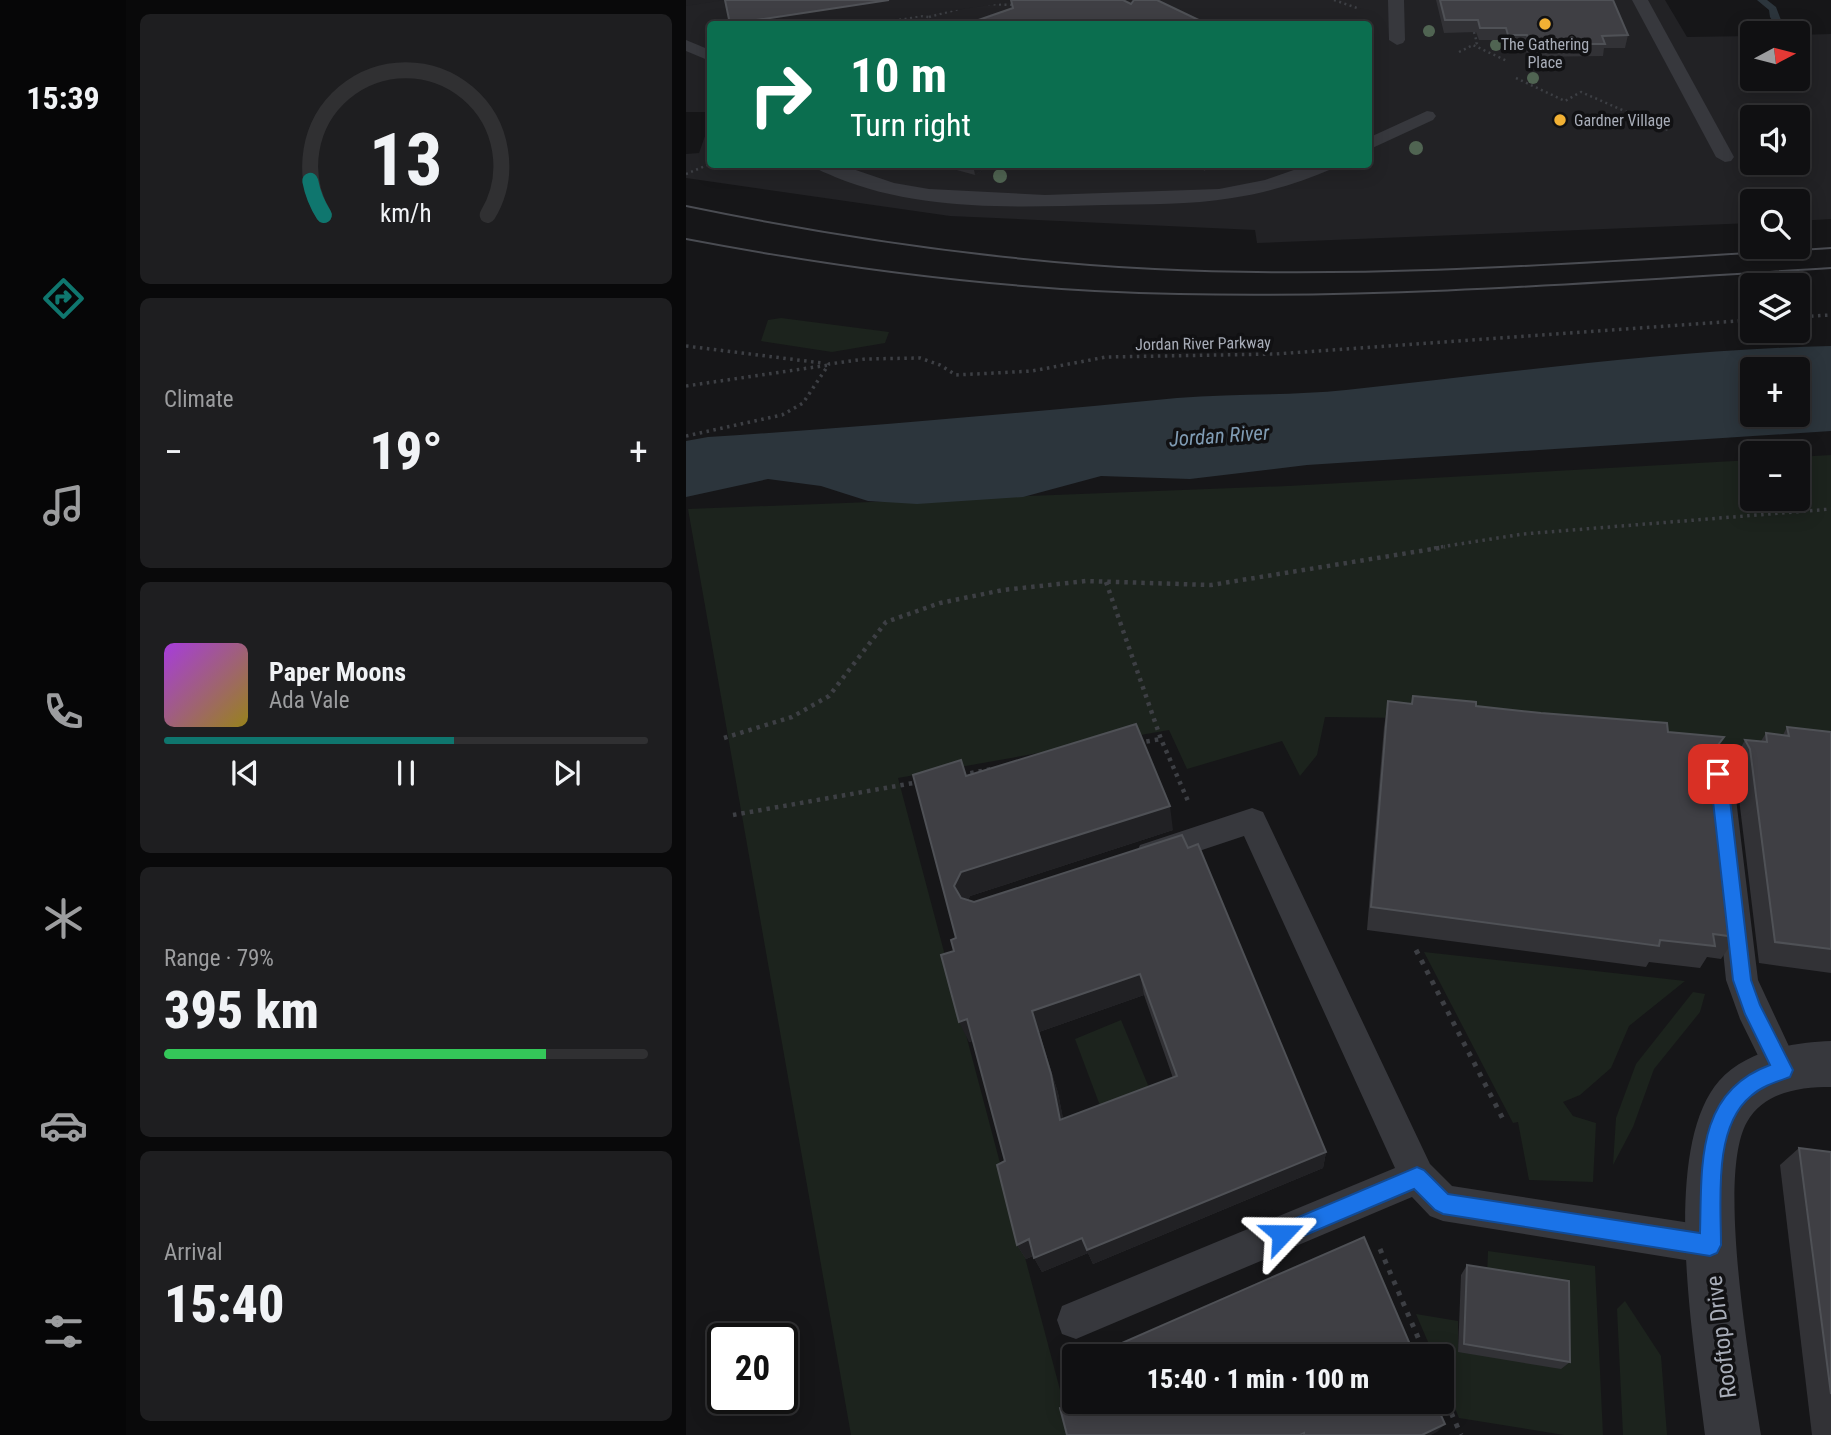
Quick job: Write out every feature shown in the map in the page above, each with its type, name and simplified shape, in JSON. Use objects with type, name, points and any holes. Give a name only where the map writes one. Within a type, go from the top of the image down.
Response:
[{"type":"street","name":"Rooftop Drive","points":[[1733,1435],[1710,1245],[1712,1168],[1719,1126],[1728,1107],[1743,1090],[1761,1078],[1807,1067]]},
{"type":"lane","points":[[1396,0],[1397,40]]},
{"type":"lane","points":[[1640,0],[1725,157]]},
{"type":"lane","points":[[686,45],[707,55]]},
{"type":"lane","points":[[1372,143],[1427,116]]},
{"type":"lane","points":[[829,168],[844,175],[891,187],[969,199],[1024,201],[1212,195],[1253,189],[1316,168]]},
{"type":"lane","points":[[1718,774],[1742,980],[1752,1008],[1807,1067]]},
{"type":"lane","points":[[1125,862],[1252,821],[1417,1177],[1443,1203],[1710,1245]]},
{"type":"lane","points":[[1076,1320],[1417,1177]]},
{"type":"path","points":[[1334,0],[1360,9]]},
{"type":"path","points":[[978,4],[1019,5]]},
{"type":"path","points":[[890,21],[929,17],[967,7]]},
{"type":"path","points":[[911,8],[921,16]]},
{"type":"path","points":[[956,10],[960,12]]},
{"type":"path","points":[[929,17],[930,21]]},
{"type":"path","points":[[1459,52],[1477,43],[1474,32]]},
{"type":"path","points":[[1473,45],[1507,61]]},
{"type":"path","points":[[1516,78],[1565,101],[1581,92],[1675,134]]},
{"type":"path","points":[[686,174],[707,165]]},
{"type":"path","points":[[1810,316],[1831,314]]},
{"type":"path","name":"Jordan River Parkway","points":[[829,364],[920,358],[940,365],[956,375],[1032,371],[1106,357],[1275,354],[1740,321]]},
{"type":"path","points":[[686,346],[829,364]]},
{"type":"path","points":[[686,386],[829,364]]},
{"type":"path","points":[[686,436],[782,415],[803,403],[829,364]]},
{"type":"path","points":[[724,738],[792,717],[829,696],[886,622],[940,603],[1003,590],[1086,582],[1211,585],[1522,534],[1831,509]]},
{"type":"path","points":[[1106,582],[1161,739],[1193,811]]},
{"type":"path","points":[[1136,743],[1161,739]]},
{"type":"path","points":[[952,776],[993,769]]},
{"type":"path","points":[[733,816],[924,781]]},
{"type":"path","points":[[1416,950],[1504,1121]]},
{"type":"path","points":[[1380,1249],[1421,1344]]},
{"type":"path","points":[[1452,1414],[1461,1435]]},
{"type":"shaded area","name":"Gardner Village","points":[[686,0],[1665,0],[1687,37],[1740,36],[1740,91],[1810,91],[1810,35],[1831,34],[1831,219],[1810,220],[1810,189],[1740,189],[1740,223],[1257,243],[1255,230],[950,216],[686,178],[686,154],[699,153],[707,130],[707,168],[1372,168],[1372,21],[707,21],[707,112],[686,112]]},
{"type":"shaded area","points":[[781,318],[889,332],[885,343],[832,352],[761,341],[768,320]]},
{"type":"shaded area","points":[[1831,455],[1831,756],[1766,748],[1407,718],[1325,717],[1317,755],[1300,776],[1282,741],[1187,769],[1169,730],[898,778],[1062,1397],[1062,1414],[1066,1414],[1072,1435],[851,1435],[688,509],[1288,486],[1740,461],[1740,511],[1810,511],[1810,456]]},
{"type":"shaded area","points":[[1424,952],[1685,981],[1629,1026],[1611,1068],[1580,1095],[1563,1102],[1573,1116],[1596,1123],[1593,1182],[1529,1180],[1518,1122],[1513,1123]]},
{"type":"shaded area","points":[[1693,992],[1705,994],[1700,1012],[1654,1069],[1633,1127],[1613,1165],[1616,1118],[1636,1064]]},
{"type":"shaded area","points":[[1121,1020],[1150,1090],[1102,1111],[1075,1039]]},
{"type":"shaded area","points":[[1488,1251],[1595,1266],[1603,1435],[1564,1435],[1459,1418],[1454,1406],[1454,1344],[1429,1344],[1416,1314],[1458,1321],[1458,1352],[1487,1278]]},
{"type":"shaded area","points":[[1625,1301],[1661,1356],[1667,1435],[1623,1435],[1617,1309]]},
{"type":"water","name":"Jordan River","points":[[1831,346],[1831,431],[1307,465],[1190,479],[1101,476],[1023,497],[917,504],[868,501],[821,486],[768,479],[686,497],[686,441],[708,437],[1177,398],[1325,392],[1710,352]]},
{"type":"building","points":[[725,0],[889,0],[750,21],[729,21]]},
{"type":"building","points":[[1011,0],[1123,0],[1131,4],[1134,0],[1157,0],[1201,21],[976,21],[1013,8]]},
{"type":"building","name":"The Gathering Place","points":[[1440,0],[1613,0],[1628,35],[1602,36],[1605,44],[1530,44],[1527,35],[1508,35],[1506,28],[1480,28],[1478,20],[1445,20]]},
{"type":"building","points":[[1413,696],[1476,702],[1476,706],[1541,713],[1667,723],[1668,732],[1724,737],[1715,749],[1736,937],[1713,934],[1715,946],[1660,940],[1659,946],[1371,907],[1388,701],[1412,704]]},
{"type":"building","points":[[1136,724],[1170,806],[961,872],[954,886],[961,898],[974,902],[1182,835],[1188,848],[1198,844],[1326,1152],[1087,1250],[1082,1238],[1034,1258],[1029,1239],[1017,1245],[997,1165],[1005,1161],[967,1019],[959,1022],[941,955],[954,951],[951,940],[956,938],[913,775],[961,760],[966,776]],"holes":[[[1140,974],[1177,1076],[1060,1120],[1051,1074],[1032,1011]]]},
{"type":"building","points":[[1787,727],[1831,732],[1831,949],[1775,942],[1750,749],[1745,740],[1767,742],[1766,733],[1789,736]]},
{"type":"building","points":[[1799,1148],[1831,1152],[1831,1394]]},
{"type":"building","points":[[1364,1237],[1410,1344],[1120,1344]]},
{"type":"building","points":[[1467,1265],[1569,1281],[1570,1362],[1464,1344]]},
{"type":"building","points":[[1062,1407],[1062,1414],[1440,1414],[1445,1424],[1422,1435],[1067,1435],[1060,1408]]},
{"type":"waterway","points":[[1761,0],[1773,9],[1777,21]]},
{"type":"tram line","points":[[686,206],[861,238],[978,254],[1155,269],[1239,272],[1408,271],[1831,248]]},
{"type":"tram line","points":[[686,239],[931,277],[1055,288],[1179,294],[1424,291],[1831,268]]},
{"type":"place","name":"The Gathering Place","points":[[1545,24]]},
{"type":"place","name":"Gardner Village","points":[[1560,120]]},
{"type":"route","points":[[1282,1234],[1417,1177],[1443,1203],[1710,1245],[1712,1168],[1719,1126],[1728,1107],[1743,1090],[1761,1078],[1783,1070],[1752,1008],[1742,980],[1718,774]]}]
